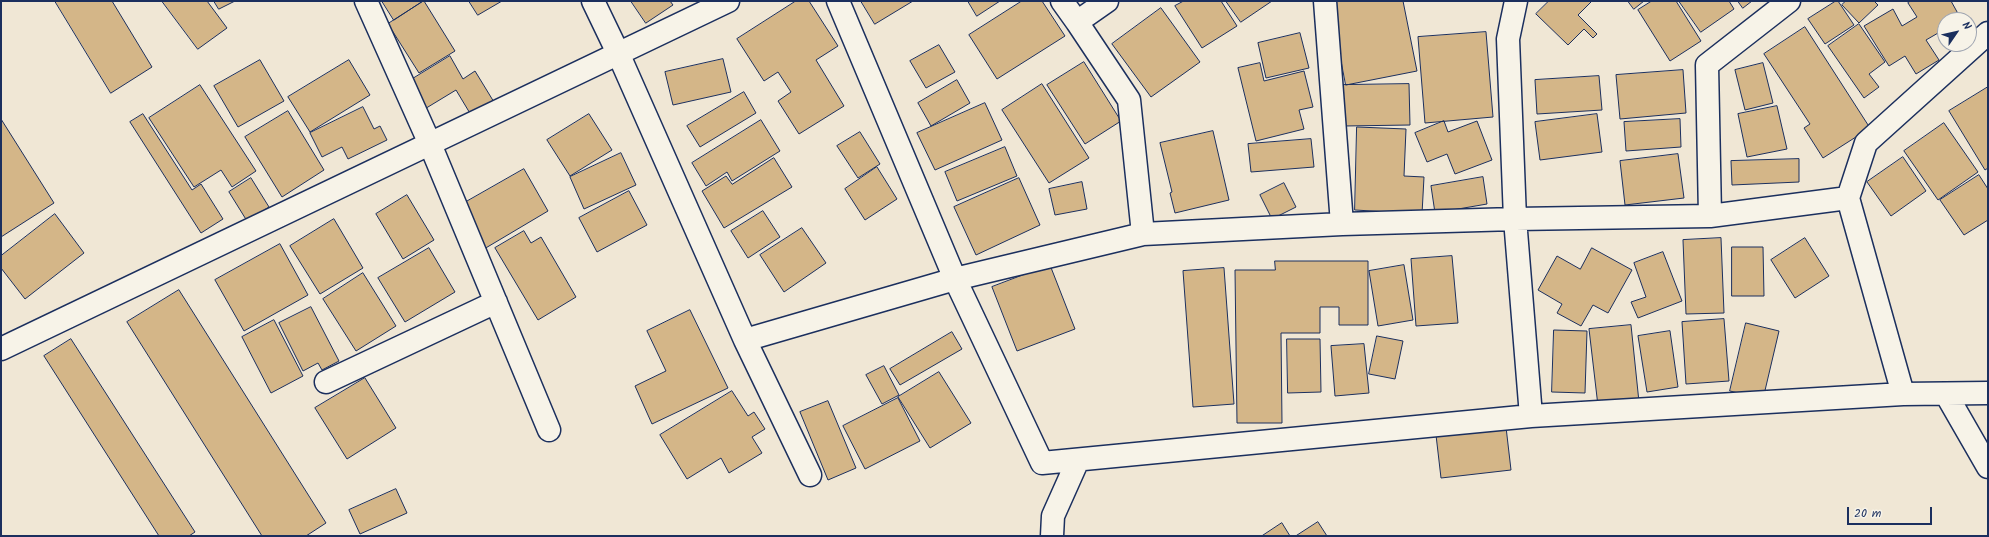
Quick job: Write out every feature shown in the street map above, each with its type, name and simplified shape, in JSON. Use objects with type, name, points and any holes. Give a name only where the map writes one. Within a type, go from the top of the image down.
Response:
[{"type":"street","points":[[366,1],[430,144],[548,430]]},
{"type":"street","points":[[593,1],[618,53],[745,340],[810,475]]},
{"type":"street","points":[[1,349],[728,1]]},
{"type":"street","points":[[838,1],[955,279],[1042,463],[1531,416],[1903,394],[1988,393]]},
{"type":"street","points":[[1062,1],[1129,100],[1143,234]]},
{"type":"street","points":[[1077,22],[1107,1]]},
{"type":"street","points":[[1325,1],[1342,224]]},
{"type":"street","points":[[1516,1],[1508,39],[1515,219],[1531,416]]},
{"type":"street","points":[[1710,216],[1707,65],[1789,1]]},
{"type":"street","points":[[1903,394],[1848,198],[1866,143],[1988,33]]},
{"type":"street","points":[[745,340],[955,279],[1143,234],[1342,224],[1515,219],[1710,216],[1848,198]]},
{"type":"street","points":[[326,382],[496,302]]},
{"type":"street","points":[[1946,394],[1988,467]]},
{"type":"street","points":[[1052,536],[1053,516],[1078,460]]},
{"type":"building","points":[[55,1],[112,1],[152,67],[111,93]]},
{"type":"building","points":[[162,1],[207,1],[227,28],[198,49]]},
{"type":"building","points":[[214,1],[235,1],[219,9]]},
{"type":"building","points":[[382,1],[423,1],[394,20]]},
{"type":"building","points":[[424,1],[455,51],[419,73],[388,24]]},
{"type":"building","points":[[469,1],[502,1],[478,15]]},
{"type":"building","points":[[631,1],[670,1],[673,5],[646,23]]},
{"type":"building","points":[[796,1],[809,1],[838,46],[816,60],[844,106],[799,134],[778,101],[791,92],[778,72],[764,81],[737,39]]},
{"type":"building","points":[[861,1],[913,1],[875,24]]},
{"type":"building","points":[[968,1],[1000,1],[977,16]]},
{"type":"building","points":[[1022,1],[1042,1],[1065,36],[997,79],[969,35]]},
{"type":"building","points":[[1184,1],[1221,1],[1237,26],[1202,48],[1175,6]]},
{"type":"building","points":[[1226,1],[1272,1],[1241,22]]},
{"type":"building","points":[[1330,1],[1403,1],[1417,71],[1346,85]]},
{"type":"building","points":[[1549,1],[1592,1],[1578,15],[1597,34],[1593,38],[1584,29],[1568,45],[1536,14]]},
{"type":"building","points":[[1628,1],[1644,1],[1634,9]]},
{"type":"building","points":[[1652,1],[1676,1],[1701,41],[1670,61],[1638,10]]},
{"type":"building","points":[[1679,1],[1729,1],[1734,9],[1701,32]]},
{"type":"building","points":[[1738,1],[1752,1],[1743,8]]},
{"type":"building","points":[[1838,1],[1854,25],[1825,44],[1808,19]]},
{"type":"building","points":[[1846,1],[1874,1],[1878,5],[1859,23],[1842,5]]},
{"type":"building","points":[[1911,1],[1951,1],[1957,12],[1937,12],[1937,34],[1926,40],[1939,60],[1916,74],[1905,56],[1889,66],[1864,26],[1893,9],[1902,26],[1917,17],[1908,3]]},
{"type":"building","points":[[1161,8],[1200,62],[1151,97],[1112,44]]},
{"type":"building","points":[[1859,24],[1885,62],[1869,74],[1879,87],[1864,98],[1828,46]]},
{"type":"building","points":[[1805,27],[1870,128],[1823,158],[1804,128],[1810,124],[1764,54]]},
{"type":"building","points":[[1486,32],[1493,117],[1425,123],[1418,37]]},
{"type":"building","points":[[1300,33],[1309,68],[1266,78],[1258,43]]},
{"type":"building","points":[[939,45],[955,72],[926,88],[910,61]]},
{"type":"building","points":[[450,56],[463,79],[475,71],[497,107],[474,120],[456,90],[423,110],[406,83]]},
{"type":"building","points":[[723,59],[731,92],[673,105],[665,72]]},
{"type":"building","points":[[260,60],[284,101],[238,127],[214,86]]},
{"type":"building","points":[[349,60],[370,95],[310,132],[288,97]]},
{"type":"building","points":[[1084,62],[1121,121],[1085,144],[1047,85]]},
{"type":"building","points":[[1260,63],[1264,81],[1304,71],[1313,107],[1299,110],[1304,129],[1256,141],[1238,68]]},
{"type":"building","points":[[1763,63],[1773,103],[1745,110],[1735,70]]},
{"type":"building","points":[[1683,70],[1686,113],[1620,119],[1616,75]]},
{"type":"building","points":[[1599,76],[1602,110],[1537,114],[1535,80]]},
{"type":"building","points":[[957,80],[970,103],[931,126],[918,103]]},
{"type":"building","points":[[1042,84],[1089,158],[1049,183],[1002,110]]},
{"type":"building","points":[[1409,84],[1410,125],[1344,126],[1343,85]]},
{"type":"building","points":[[200,85],[256,171],[232,187],[221,170],[194,187],[149,118]]},
{"type":"building","points":[[1988,87],[1988,168],[1985,170],[1949,111]]},
{"type":"building","points":[[744,92],[756,113],[700,147],[687,126]]},
{"type":"building","points":[[985,103],[1002,140],[935,170],[917,133]]},
{"type":"building","points":[[1777,106],[1787,149],[1747,157],[1738,114]]},
{"type":"building","points":[[363,107],[374,129],[380,126],[387,140],[348,159],[342,147],[322,157],[310,133]]},
{"type":"building","points":[[288,111],[324,170],[282,197],[245,137]]},
{"type":"building","points":[[143,114],[192,190],[201,184],[223,219],[201,233],[130,122]]},
{"type":"building","points":[[589,114],[612,150],[570,176],[547,140]]},
{"type":"building","points":[[1597,114],[1602,152],[1540,160],[1535,122]]},
{"type":"building","points":[[1,119],[54,203],[1,237]]},
{"type":"building","points":[[1680,119],[1681,147],[1626,151],[1624,122]]},
{"type":"building","points":[[761,120],[780,151],[732,181],[727,172],[706,186],[692,163]]},
{"type":"building","points":[[1444,121],[1448,132],[1477,121],[1492,160],[1455,174],[1447,154],[1427,162],[1415,133]]},
{"type":"building","points":[[1944,123],[1978,172],[1938,200],[1904,151]]},
{"type":"building","points":[[1357,127],[1406,129],[1404,176],[1424,177],[1422,214],[1355,210]]},
{"type":"building","points":[[1213,131],[1229,200],[1175,213],[1170,193],[1172,192],[1160,143]]},
{"type":"building","points":[[860,132],[880,164],[858,178],[837,146]]},
{"type":"building","points":[[1311,139],[1314,167],[1251,172],[1248,144]]},
{"type":"building","points":[[1005,147],[1017,176],[957,201],[945,172]]},
{"type":"building","points":[[621,153],[636,185],[584,209],[570,177]]},
{"type":"building","points":[[1678,154],[1684,198],[1625,205],[1620,161]]},
{"type":"building","points":[[1903,157],[1926,191],[1891,216],[1867,182]]},
{"type":"building","points":[[774,158],[792,187],[724,228],[702,191],[726,176],[732,184]]},
{"type":"building","points":[[1799,159],[1799,182],[1732,185],[1731,161]]},
{"type":"building","points":[[877,167],[897,199],[865,220],[845,189]]},
{"type":"building","points":[[524,169],[548,211],[484,249],[459,206]]},
{"type":"building","points":[[1979,175],[1988,189],[1988,220],[1964,235],[1940,200]]},
{"type":"building","points":[[1483,177],[1487,204],[1435,213],[1431,186]]},
{"type":"building","points":[[251,178],[269,207],[247,221],[229,192]]},
{"type":"building","points":[[1019,178],[1040,225],[976,255],[954,207]]},
{"type":"building","points":[[1082,182],[1087,209],[1055,215],[1049,189]]},
{"type":"building","points":[[1284,183],[1296,207],[1272,219],[1260,195]]},
{"type":"building","points":[[629,191],[647,225],[597,252],[579,218]]},
{"type":"building","points":[[407,195],[434,240],[403,259],[376,214]]},
{"type":"building","points":[[763,211],[780,237],[748,258],[731,231]]},
{"type":"building","points":[[55,214],[84,253],[25,299],[1,268],[1,256]]},
{"type":"building","points":[[334,219],[363,268],[320,294],[290,246]]},
{"type":"building","points":[[802,228],[826,263],[784,292],[760,255]]},
{"type":"building","points":[[524,231],[531,243],[541,237],[576,297],[538,320],[495,248]]},
{"type":"building","points":[[1721,238],[1724,313],[1686,314],[1683,240]]},
{"type":"building","points":[[1805,238],[1829,276],[1795,298],[1771,260]]},
{"type":"building","points":[[280,244],[308,295],[244,331],[215,280]]},
{"type":"building","points":[[1732,247],[1763,247],[1764,296],[1732,296]]},
{"type":"building","points":[[429,248],[455,292],[405,322],[378,278]]},
{"type":"building","points":[[1592,248],[1632,270],[1608,313],[1593,305],[1581,326],[1557,313],[1562,304],[1538,290],[1557,256],[1580,269]]},
{"type":"building","points":[[1663,252],[1682,301],[1638,318],[1631,302],[1646,297],[1634,263]]},
{"type":"building","points":[[1452,256],[1458,323],[1416,326],[1411,259]]},
{"type":"building","points":[[1275,261],[1368,261],[1368,325],[1339,325],[1339,307],[1320,307],[1320,333],[1281,333],[1282,423],[1237,423],[1235,270],[1275,270]]},
{"type":"building","points":[[1050,265],[1075,329],[1017,351],[992,287]]},
{"type":"building","points":[[1404,265],[1413,320],[1378,326],[1369,271]]},
{"type":"building","points":[[1224,268],[1234,404],[1193,407],[1183,271]]},
{"type":"building","points":[[363,273],[396,326],[356,351],[323,299]]},
{"type":"building","points":[[179,290],[326,523],[306,536],[262,536],[127,322]]},
{"type":"building","points":[[311,307],[339,361],[322,370],[318,363],[303,371],[279,323]]},
{"type":"building","points":[[690,310],[728,388],[652,424],[635,386],[666,371],[647,331]]},
{"type":"building","points":[[1724,319],[1729,381],[1686,384],[1682,322]]},
{"type":"building","points":[[274,320],[303,376],[271,393],[242,337]]},
{"type":"building","points":[[1746,323],[1779,331],[1763,399],[1730,391]]},
{"type":"building","points":[[1631,325],[1639,402],[1598,406],[1589,329]]},
{"type":"building","points":[[1554,330],[1587,331],[1585,393],[1552,392]]},
{"type":"building","points":[[1670,331],[1678,387],[1647,392],[1638,336]]},
{"type":"building","points":[[952,332],[962,349],[900,385],[890,369]]},
{"type":"building","points":[[1377,336],[1403,341],[1395,379],[1369,374]]},
{"type":"building","points":[[71,339],[195,532],[189,536],[159,536],[44,356]]},
{"type":"building","points":[[1287,339],[1320,339],[1321,392],[1288,393]]},
{"type":"building","points":[[1364,344],[1369,393],[1335,396],[1331,346]]},
{"type":"building","points":[[884,366],[899,395],[882,404],[866,375]]},
{"type":"building","points":[[939,372],[971,423],[930,448],[898,397]]},
{"type":"building","points":[[365,378],[396,428],[347,459],[315,408]]},
{"type":"building","points":[[732,391],[748,416],[754,412],[765,429],[752,437],[762,453],[729,473],[721,458],[687,479],[660,435]]},
{"type":"building","points":[[898,398],[920,441],[865,469],[843,426]]},
{"type":"building","points":[[828,401],[856,468],[828,480],[800,412]]},
{"type":"building","points":[[1506,427],[1511,470],[1441,478],[1436,435]]},
{"type":"building","points":[[396,489],[407,513],[360,534],[349,510]]},
{"type":"building","points":[[1318,522],[1327,536],[1296,536]]},
{"type":"building","points":[[1282,523],[1290,536],[1262,536]]}]
